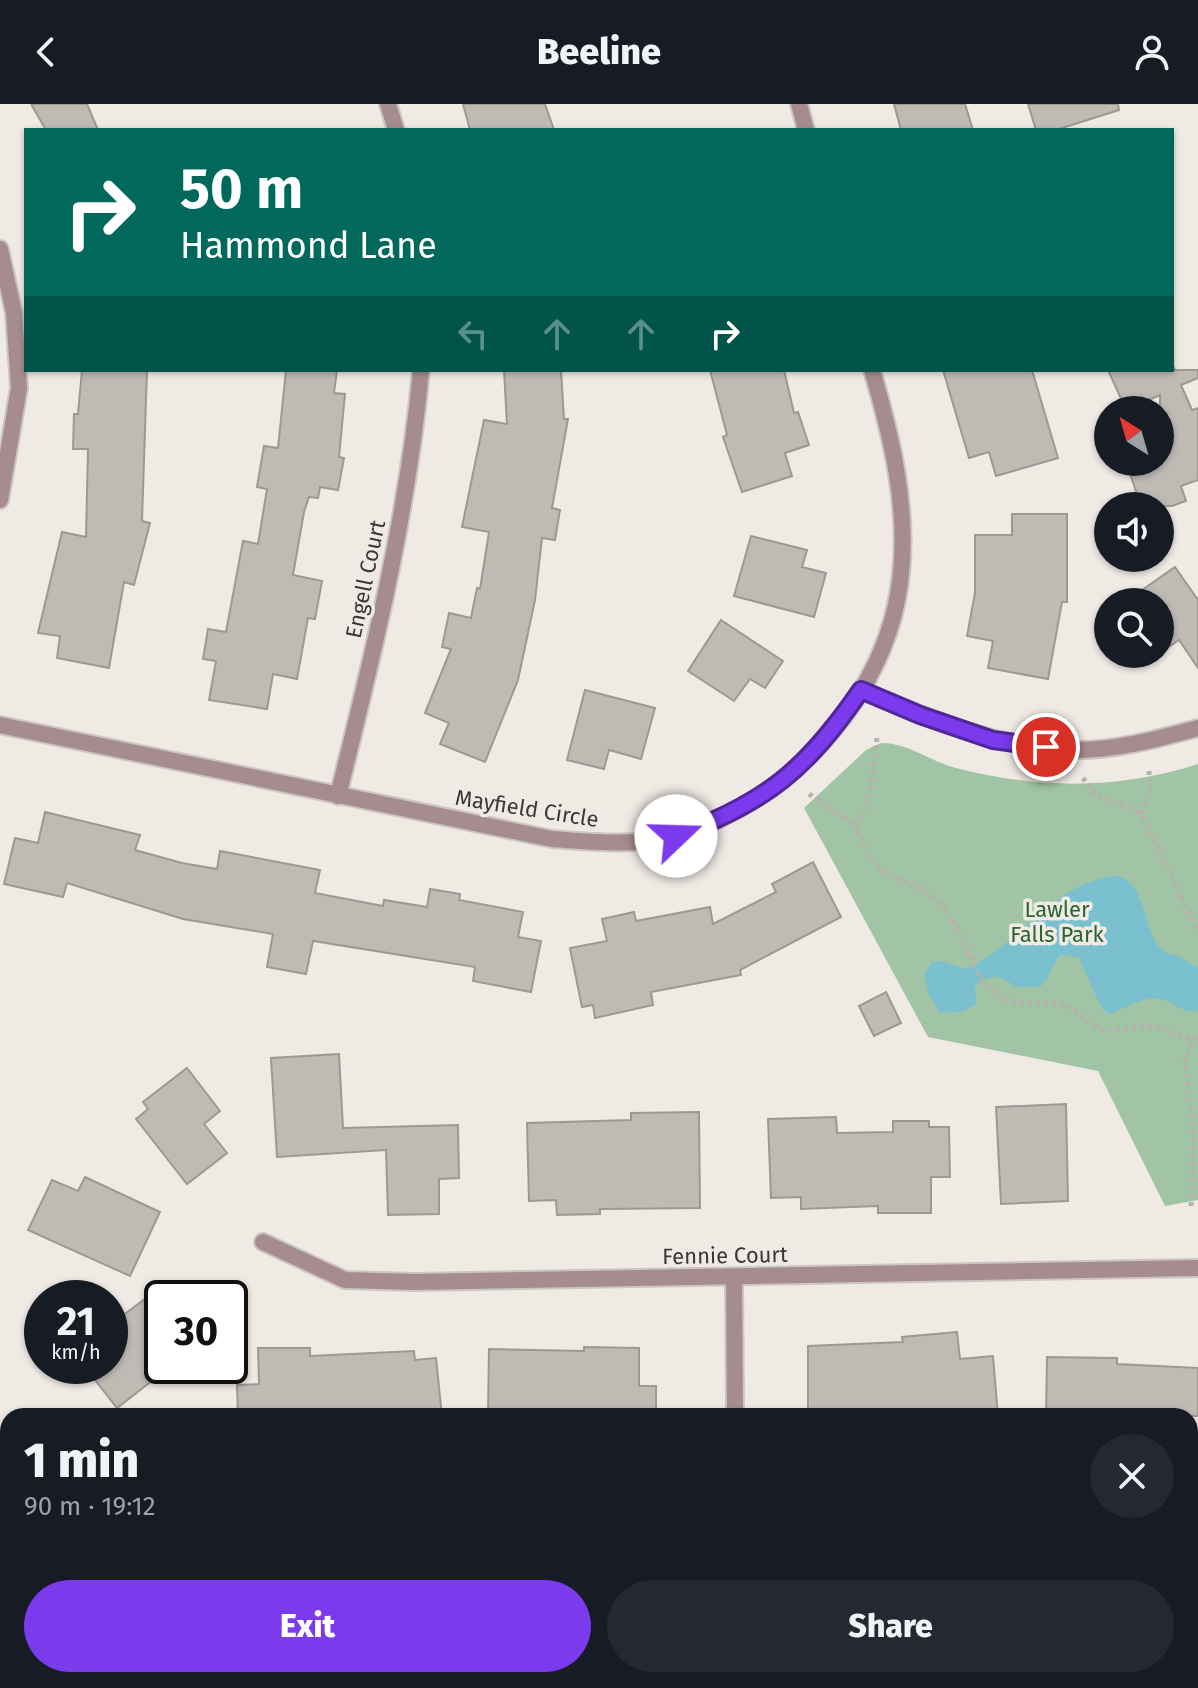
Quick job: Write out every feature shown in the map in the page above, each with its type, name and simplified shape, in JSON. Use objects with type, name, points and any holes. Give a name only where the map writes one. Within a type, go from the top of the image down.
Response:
[{"type":"street","points":[[388,104],[395,128]]},
{"type":"street","points":[[799,104],[805,128]]},
{"type":"street","points":[[0,249],[14,313],[19,388],[0,500]]},
{"type":"street","name":"Engell Court","points":[[338,796],[394,560],[414,444],[421,372]]},
{"type":"street","name":"Mayfield Circle","points":[[0,725],[552,839],[616,844],[676,836],[728,816],[782,783],[833,732],[861,690],[886,637],[901,574],[902,507],[886,420],[873,372]]},
{"type":"street","points":[[861,690],[920,715],[993,740],[1073,750],[1141,743],[1198,728]]},
{"type":"street","name":"Fennie Court","points":[[263,1242],[345,1280],[415,1282],[1196,1268]]},
{"type":"street","points":[[734,1277],[735,1408]]},
{"type":"path","points":[[856,826],[869,798],[877,738]]},
{"type":"path","points":[[1149,771],[1150,789],[1141,813],[1198,932]]},
{"type":"path","points":[[1083,778],[1095,795],[1108,803],[1141,813]]},
{"type":"path","points":[[809,794],[856,826],[865,853],[874,866],[890,878],[926,892],[946,910],[983,981],[999,997],[1014,1003],[1064,1004],[1105,1030],[1146,1025],[1196,1038],[1185,1062],[1194,1139],[1191,1206]]},
{"type":"green space","name":"Lawler Falls Park","points":[[881,743],[909,749],[956,768],[1047,783],[1138,779],[1198,764],[1198,1200],[1165,1206],[1098,1071],[928,1037],[804,808],[866,750]]},
{"type":"water","points":[[1116,876],[1126,880],[1139,896],[1160,948],[1198,967],[1198,1011],[1187,1011],[1154,998],[1109,1014],[1102,1009],[1079,958],[1061,954],[1040,987],[1016,987],[1000,977],[992,977],[975,985],[976,1005],[961,1012],[940,1013],[929,995],[924,974],[932,962],[942,961],[965,969],[1002,946],[1074,890]]},
{"type":"building","points":[[31,104],[87,104],[97,128],[45,128]]},
{"type":"building","points":[[463,104],[545,104],[553,128],[469,128]]},
{"type":"building","points":[[894,104],[965,104],[972,128],[900,128]]},
{"type":"building","points":[[1028,104],[1118,104],[1119,110],[1062,128],[1035,128]]},
{"type":"building","points":[[1174,368],[1198,370],[1198,378],[1181,385],[1192,410],[1198,408],[1198,480],[1181,486],[1186,501],[1174,505],[1174,492],[1136,492],[1131,476],[1174,476],[1174,396],[1120,396],[1109,372],[1174,372]]},
{"type":"building","points":[[82,372],[147,372],[142,521],[150,523],[134,585],[124,582],[109,668],[57,658],[60,636],[38,633],[62,532],[86,537],[88,449],[73,449],[74,414],[78,414]]},
{"type":"building","points":[[286,372],[337,372],[334,393],[345,394],[339,457],[344,458],[338,490],[320,487],[318,498],[309,497],[304,512],[293,575],[322,581],[315,619],[308,618],[297,679],[273,674],[267,709],[209,700],[216,661],[203,659],[208,629],[226,632],[243,541],[258,544],[267,489],[257,487],[264,446],[278,448]]},
{"type":"building","points":[[504,372],[561,372],[564,419],[568,419],[552,508],[560,510],[555,540],[542,538],[535,600],[518,680],[485,762],[440,744],[449,723],[425,713],[451,649],[442,647],[449,613],[471,618],[477,588],[480,589],[489,532],[462,527],[484,420],[507,424]]},
{"type":"building","points":[[711,372],[784,372],[794,413],[798,412],[809,445],[785,453],[792,476],[742,492],[723,437],[727,435]]},
{"type":"building","points":[[944,372],[1033,372],[1058,458],[996,476],[989,452],[969,458]]},
{"type":"building","points":[[1012,514],[1067,514],[1067,602],[1062,602],[1048,679],[988,668],[993,641],[967,636],[975,593],[975,535],[1012,535]]},
{"type":"building","points":[[751,536],[807,550],[802,567],[826,573],[814,617],[734,596]]},
{"type":"building","points":[[1174,568],[1198,600],[1198,668],[1179,640],[1174,643],[1174,588],[1145,588],[1168,572],[1174,572]]},
{"type":"building","points":[[721,620],[783,661],[765,688],[750,679],[734,701],[688,671]]},
{"type":"building","points":[[585,690],[655,708],[641,759],[609,750],[604,769],[567,760]]},
{"type":"building","points":[[45,812],[140,835],[135,850],[182,863],[217,869],[220,851],[320,870],[315,893],[383,906],[384,900],[427,907],[430,889],[460,894],[459,900],[523,912],[518,937],[541,941],[531,992],[473,981],[475,967],[313,941],[306,974],[267,967],[273,934],[183,919],[67,883],[63,897],[4,884],[15,838],[38,843]]},
{"type":"building","points":[[813,862],[841,917],[740,970],[741,975],[651,992],[653,1005],[595,1018],[593,1005],[582,1007],[570,948],[607,941],[602,919],[634,912],[636,921],[710,907],[713,924],[776,892],[772,884]]},
{"type":"building","points":[[886,992],[901,1023],[874,1036],[859,1006]]},
{"type":"building","points":[[339,1054],[343,1128],[458,1125],[459,1178],[439,1179],[439,1214],[388,1215],[386,1150],[277,1157],[271,1058]]},
{"type":"building","points":[[187,1068],[220,1111],[204,1124],[227,1153],[187,1184],[136,1119],[148,1109],[143,1102]]},
{"type":"building","points":[[1066,1104],[1068,1201],[1001,1204],[996,1107]]},
{"type":"building","points":[[699,1112],[700,1208],[600,1209],[600,1214],[557,1215],[556,1200],[529,1201],[527,1123],[631,1120],[631,1113]]},
{"type":"building","points":[[836,1117],[837,1133],[893,1132],[893,1121],[929,1121],[929,1127],[949,1127],[950,1177],[931,1177],[931,1213],[878,1213],[878,1206],[801,1209],[801,1197],[771,1198],[768,1119]]},
{"type":"building","points":[[85,1177],[160,1212],[130,1276],[28,1230],[52,1180],[78,1191]]},
{"type":"building","points":[[144,1300],[144,1384],[148,1384],[117,1408],[98,1384],[128,1384],[128,1312]]},
{"type":"building","points":[[957,1332],[960,1359],[993,1356],[997,1408],[808,1408],[808,1346],[903,1342],[902,1337]]},
{"type":"building","points":[[584,1347],[639,1348],[639,1386],[656,1386],[656,1408],[488,1408],[489,1349],[584,1351]]},
{"type":"building","points":[[258,1348],[310,1348],[310,1356],[414,1351],[415,1360],[436,1358],[441,1408],[238,1408],[237,1385],[259,1384]]},
{"type":"building","points":[[1047,1357],[1117,1358],[1117,1364],[1198,1368],[1198,1408],[1046,1408]]},
{"type":"route","points":[[676,836],[728,816],[782,783],[833,732],[861,690],[920,715],[993,740],[1046,747]]}]
